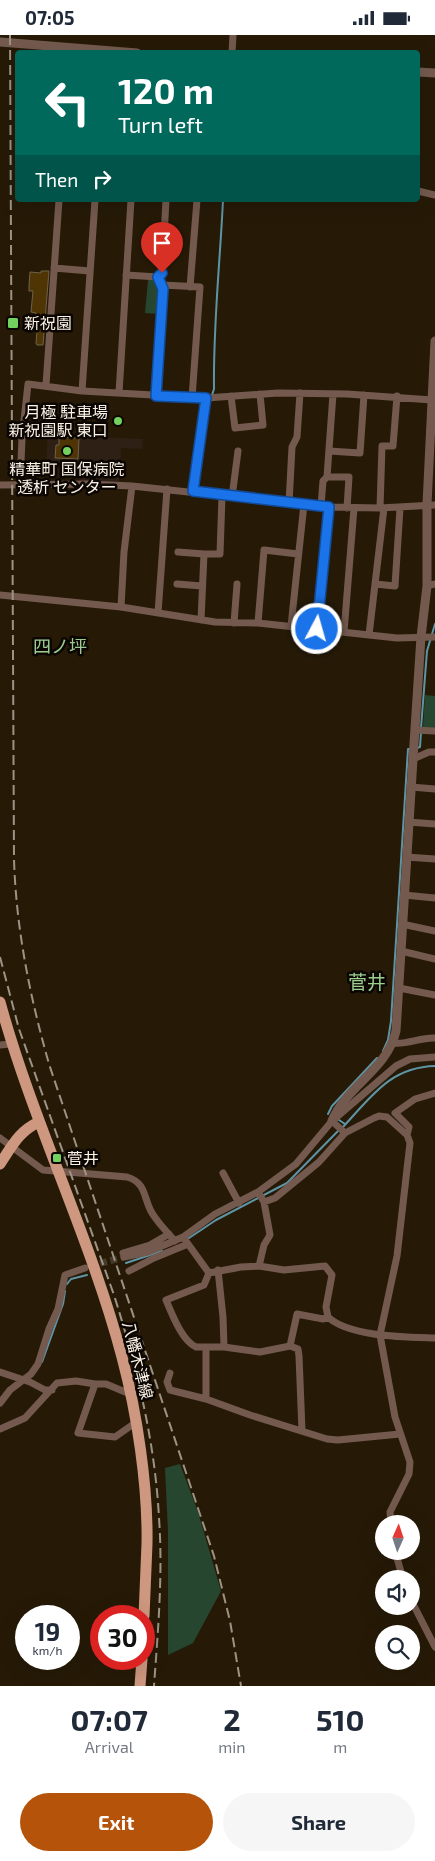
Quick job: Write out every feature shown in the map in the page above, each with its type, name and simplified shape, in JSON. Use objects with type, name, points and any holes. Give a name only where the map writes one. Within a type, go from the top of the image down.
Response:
[{"type":"main road","name":"八幡木津線","points":[[0,1002],[6,1045],[40,1123],[74,1212],[115,1329],[135,1423],[146,1519],[144,1605]]},
{"type":"main road","points":[[0,1164],[28,1127],[40,1123]]},
{"type":"main road","points":[[140,1686],[141,1670]]},
{"type":"street","points":[[232,50],[233,35]]},
{"type":"street","points":[[0,42],[68,50]]},
{"type":"street","points":[[420,72],[435,73]]},
{"type":"street","points":[[420,191],[435,195]]},
{"type":"street","points":[[45,385],[59,202]]},
{"type":"street","points":[[82,391],[95,202]]},
{"type":"street","points":[[118,393],[131,202]]},
{"type":"street","points":[[158,277],[162,273],[166,202]]},
{"type":"street","points":[[190,287],[197,202]]},
{"type":"street","points":[[54,268],[90,271]]},
{"type":"street","points":[[126,275],[158,277]]},
{"type":"street","points":[[156,396],[163,285],[158,277]]},
{"type":"street","points":[[163,285],[200,287],[192,398]]},
{"type":"street","points":[[334,1123],[340,1106],[385,1058],[393,1043],[399,988],[421,637],[431,585],[432,400],[435,341]]},
{"type":"street","points":[[20,484],[22,439],[28,384],[82,391],[192,398],[300,393],[397,396],[432,400]]},
{"type":"street","points":[[288,503],[292,447],[297,437],[300,393]]},
{"type":"street","points":[[231,396],[235,428],[263,425],[260,394]]},
{"type":"street","points":[[327,477],[333,394]]},
{"type":"street","points":[[329,451],[360,453],[364,395]]},
{"type":"street","points":[[369,635],[382,508],[382,446],[392,445],[397,396]]},
{"type":"street","points":[[193,491],[206,398]]},
{"type":"street","points":[[232,497],[238,451]]},
{"type":"street","points":[[321,506],[322,481],[327,477],[349,477],[351,508],[344,632]]},
{"type":"street","points":[[0,485],[88,484],[132,486],[329,507],[400,508],[431,505]]},
{"type":"street","points":[[121,607],[124,552],[132,486]]},
{"type":"street","points":[[158,613],[167,489]]},
{"type":"street","points":[[178,552],[220,554],[222,496]]},
{"type":"street","points":[[291,626],[304,505]]},
{"type":"street","points":[[317,629],[329,507]]},
{"type":"street","points":[[375,584],[395,586],[400,508]]},
{"type":"street","points":[[258,623],[264,550],[298,554]]},
{"type":"street","points":[[201,620],[204,554]]},
{"type":"street","points":[[234,623],[237,584]]},
{"type":"street","points":[[178,585],[202,586]]},
{"type":"street","points":[[0,595],[121,607],[201,620],[291,626],[397,638],[435,637]]},
{"type":"street","points":[[416,730],[435,731]]},
{"type":"street","points":[[413,759],[429,752],[435,752]]},
{"type":"street","points":[[411,787],[435,789]]},
{"type":"street","points":[[408,821],[435,824]]},
{"type":"street","points":[[406,857],[435,859]]},
{"type":"street","points":[[404,895],[435,898]]},
{"type":"street","points":[[402,924],[435,931]]},
{"type":"street","points":[[400,951],[435,959]]},
{"type":"street","points":[[399,988],[435,995]]},
{"type":"street","points":[[393,1043],[435,1038]]},
{"type":"street","points":[[262,1197],[334,1123],[396,1066],[410,1059],[435,1057]]},
{"type":"street","points":[[407,1135],[409,1127],[395,1113],[415,1099],[435,1093]]},
{"type":"street","points":[[129,1271],[186,1241],[215,1214],[239,1203],[262,1197],[275,1198],[320,1162],[343,1132],[379,1116],[387,1117],[407,1135],[410,1143],[403,1216],[394,1273],[380,1335],[395,1417],[409,1455],[410,1467],[410,1474],[390,1511],[390,1515]]},
{"type":"street","points":[[334,1123],[343,1132]]},
{"type":"street","points":[[0,1139],[43,1170],[127,1177],[137,1180],[143,1189],[153,1214],[175,1241]]},
{"type":"street","points":[[223,1173],[239,1203]]},
{"type":"street","points":[[259,1266],[260,1255],[270,1235],[262,1197]]},
{"type":"street","points":[[169,1234],[150,1245],[124,1255],[148,1252],[175,1241],[186,1241]]},
{"type":"street","points":[[186,1241],[209,1273]]},
{"type":"street","points":[[209,1273],[259,1266],[284,1270],[325,1266],[332,1275],[326,1307],[328,1317]]},
{"type":"street","points":[[0,1403],[10,1390],[27,1381],[38,1364],[49,1329],[58,1309],[64,1275],[85,1268]]},
{"type":"street","points":[[218,1271],[224,1347]]},
{"type":"street","points":[[209,1273],[204,1285],[166,1300],[179,1330],[192,1345],[260,1352],[290,1346],[298,1349],[302,1431]]},
{"type":"street","points":[[290,1346],[297,1314],[323,1319],[328,1317],[360,1331],[380,1335],[435,1339]]},
{"type":"street","points":[[206,1347],[206,1399]]},
{"type":"street","points":[[0,1372],[27,1381],[44,1390],[52,1390]]},
{"type":"street","points":[[170,1373],[167,1382],[170,1390],[206,1399],[302,1431],[338,1440],[400,1434]]},
{"type":"street","points":[[0,1429],[25,1418],[57,1383],[76,1381],[106,1384],[130,1394]]},
{"type":"street","points":[[95,1384],[78,1433],[115,1437],[135,1423]]},
{"type":"street","points":[[418,1615],[435,1647]]},
{"type":"shaded area","points":[[48,435],[143,439],[142,449],[121,448],[119,483],[79,483],[80,464],[46,462]]},
{"type":"green space","points":[[148,280],[153,280],[160,289],[159,314],[145,313]]},
{"type":"green space","points":[[425,695],[435,696],[435,728],[423,727]]},
{"type":"green space","points":[[180,1464],[198,1512],[221,1591],[193,1643],[168,1655],[168,1531],[165,1468]]},
{"type":"building","points":[[41,271],[49,271],[43,345],[37,345],[38,320],[35,319],[36,313],[31,312],[33,291],[29,291],[29,285],[30,272],[41,273]]},
{"type":"building","name":"精華町 国保病院 透析 センター","points":[[59,437],[79,438],[78,459],[55,458]]},
{"type":"waterway","points":[[212,395],[214,389],[223,202]]},
{"type":"waterway","points":[[421,728],[427,651],[435,624]]},
{"type":"waterway","points":[[417,748],[420,747],[421,732]]},
{"type":"waterway","points":[[383,1051],[388,1040],[391,1021],[408,749],[410,749]]},
{"type":"waterway","points":[[328,1114],[332,1106],[377,1058]]},
{"type":"waterway","points":[[343,1127],[373,1095],[393,1078],[419,1068],[435,1066]]},
{"type":"waterway","points":[[339,1120],[345,1124]]},
{"type":"waterway","points":[[186,1240],[216,1220],[287,1183],[339,1130]]},
{"type":"waterway","points":[[126,1263],[162,1251]]},
{"type":"waterway","points":[[67,1284],[71,1279],[87,1275]]},
{"type":"waterway","points":[[42,1362],[63,1304],[65,1291]]},
{"type":"tunnel","points":[[90,1266],[124,1257]]},
{"type":"railway","points":[[10,35],[14,859],[21,937],[30,988],[49,1064],[214,1556],[230,1621],[241,1686]]},
{"type":"railway","points":[[0,957],[19,1029],[114,1295],[144,1405],[154,1461],[160,1539],[160,1602],[154,1686]]},
{"type":"place","name":"新祝園","points":[[13,323]]},
{"type":"place","name":"月極 駐車場 新祝園駅 東口","points":[[118,421]]},
{"type":"place","name":"精華町 国保病院 透析 センター","points":[[67,451]]},
{"type":"place","name":"菅井","points":[[57,1158]]},
{"type":"district","name":"四ノ坪","points":[[60,647]]},
{"type":"district","name":"菅井","points":[[367,982]]},
{"type":"route","points":[[162,273],[158,277],[163,285],[163,289],[156,396],[206,398],[203,431],[193,491],[222,496],[329,507],[317,629]]}]
